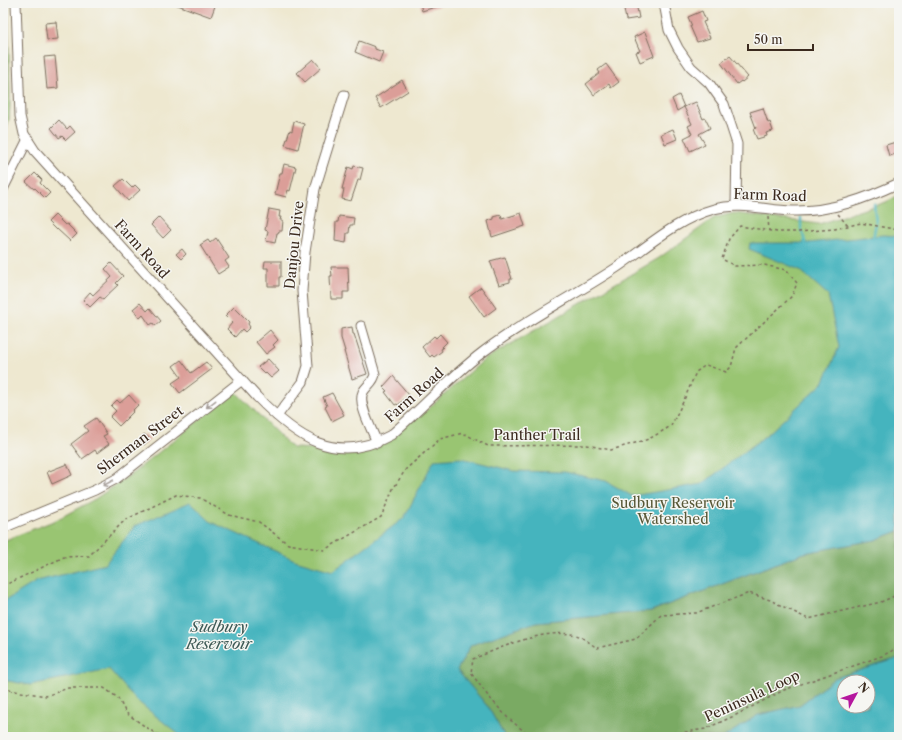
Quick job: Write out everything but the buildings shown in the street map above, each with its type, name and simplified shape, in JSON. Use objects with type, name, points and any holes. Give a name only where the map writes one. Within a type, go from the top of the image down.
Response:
[{"type":"street","name":"Farm Road","points":[[16,3],[20,116],[24,134],[35,151],[242,380],[277,416],[299,434],[317,444],[336,447],[354,447],[377,443],[391,435],[467,364],[514,330],[614,269],[678,225],[695,216],[714,209],[736,206],[791,211],[810,211],[835,207],[867,197],[899,183]]},
{"type":"street","points":[[664,3],[669,30],[678,48],[691,67],[709,83],[724,104],[737,144],[736,206]]},
{"type":"street","name":"Danjou Drive","points":[[277,416],[303,382],[308,366],[302,291],[305,252],[315,189],[344,96]]},
{"type":"street","points":[[3,189],[28,140]]},
{"type":"street","points":[[360,326],[376,374],[362,395],[363,407],[377,443]]},
{"type":"street","name":"Sherman Street","points":[[3,528],[95,490],[116,479],[242,380]]},
{"type":"path","points":[[835,207],[839,217],[848,226],[861,223],[899,230]]},
{"type":"path","points":[[767,209],[769,231]]},
{"type":"path","name":"Panther Trail","points":[[3,586],[64,557],[89,556],[125,520],[176,495],[200,498],[229,515],[259,522],[288,544],[324,550],[381,517],[393,489],[406,469],[440,440],[463,433],[488,446],[587,445],[611,450],[649,440],[671,426],[696,372],[706,366],[726,372],[731,367],[736,348],[792,296],[797,283],[786,270],[764,265],[735,266],[722,259],[729,239],[740,226],[776,232],[804,232],[835,229],[848,226]]},
{"type":"path","points":[[531,737],[508,718],[488,696],[471,673],[473,659],[510,644],[552,633],[577,636],[597,648],[636,639],[661,616],[696,613],[749,593],[770,600],[808,619],[881,602],[899,594]]},
{"type":"path","name":"Peninsula Loop","points":[[655,737],[704,729],[734,716],[784,690],[882,656],[899,647]]},
{"type":"path","points":[[3,689],[46,696],[68,688],[104,688],[118,698],[126,712],[156,734],[166,737]]},
{"type":"green space","points":[[3,3],[8,3],[10,105],[9,119],[3,146]]},
{"type":"green space","name":"Sudbury Reservoir Watershed","points":[[899,195],[899,737],[3,737],[3,541],[56,520],[95,499],[133,473],[235,391],[292,448],[365,450],[421,415],[485,359],[659,258],[714,218],[734,213],[819,224],[886,202]]},
{"type":"green space","points":[[899,531],[899,658],[848,674],[836,674],[836,678],[800,705],[758,715],[724,737],[505,737],[488,707],[457,670],[471,645],[535,622],[651,611],[804,553],[875,540]]},
{"type":"water","name":"Sudbury Reservoir","points":[[883,235],[899,236],[899,531],[875,540],[804,553],[651,611],[536,622],[471,645],[457,670],[488,707],[505,737],[182,737],[136,700],[109,669],[30,685],[3,680],[3,602],[37,581],[105,564],[135,526],[190,502],[211,522],[295,560],[333,571],[404,518],[434,460],[461,458],[514,471],[565,472],[606,481],[632,496],[702,484],[769,433],[823,383],[839,347],[828,295],[800,270],[749,249],[750,243],[809,243]]},
{"type":"water","points":[[899,658],[899,737],[724,737],[758,715],[800,705],[836,678],[836,714],[876,714],[876,674],[848,674]]},
{"type":"waterway","points":[[873,239],[876,223],[874,204]]},
{"type":"waterway","points":[[801,218],[801,228],[806,245]]}]
